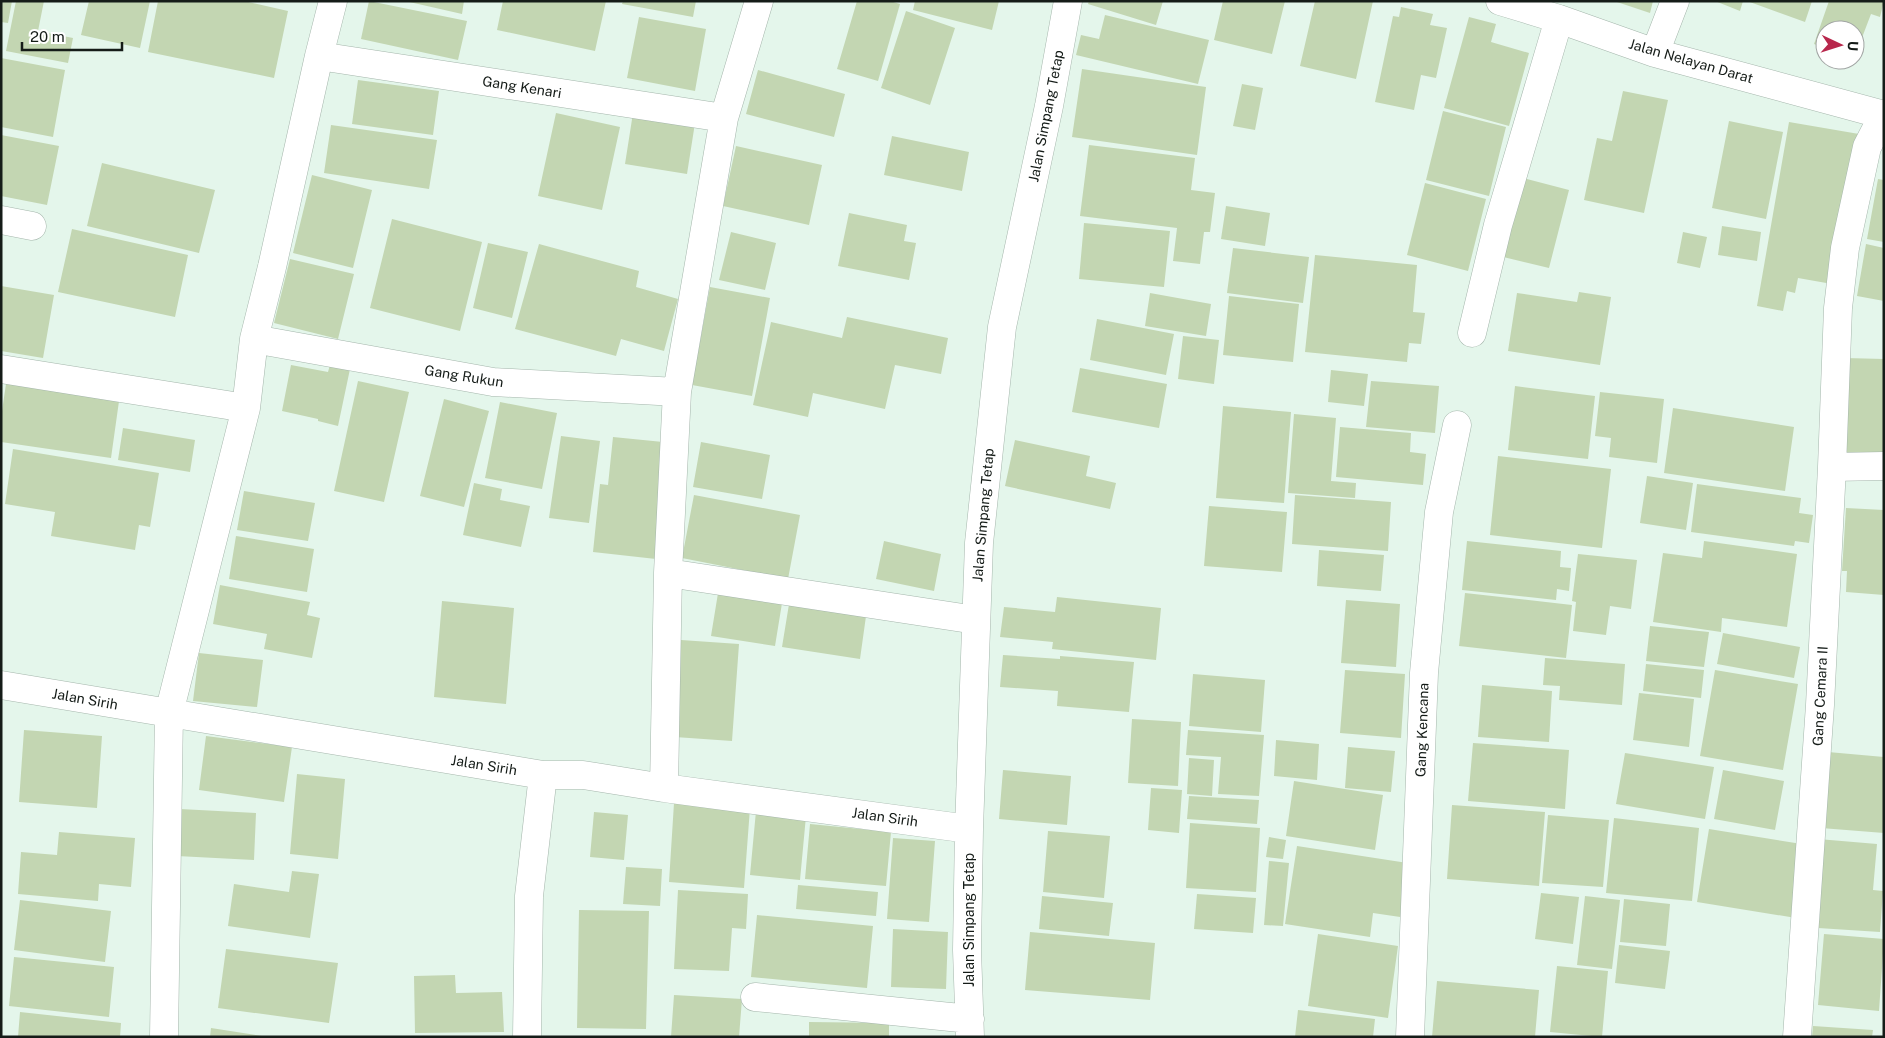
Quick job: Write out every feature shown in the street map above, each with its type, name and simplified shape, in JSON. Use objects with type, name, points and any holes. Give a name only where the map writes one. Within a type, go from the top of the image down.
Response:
[{"type":"street","points":[[164,1037],[169,713],[246,408],[254,339],[333,1]]},
{"type":"street","points":[[664,788],[668,573],[677,392],[724,118],[759,1]]},
{"type":"street","name":"Jalan Simpang Tetap","points":[[970,1028],[968,950],[969,829],[979,544],[1002,327],[1049,106],[1068,1]]},
{"type":"street","name":"Jalan Nelayan Darat","points":[[1500,1],[1559,19],[1655,53],[1884,115]]},
{"type":"street","points":[[1655,53],[1675,1]]},
{"type":"street","points":[[1472,334],[1498,225],[1559,19]]},
{"type":"street","name":"Gang Kenari","points":[[319,56],[724,118]]},
{"type":"street","name":"Gang Cemara II","points":[[1797,1037],[1820,705],[1838,308],[1845,248],[1867,147],[1884,115]]},
{"type":"street","points":[[1,220],[32,226]]},
{"type":"street","name":"Gang Rukun","points":[[254,339],[493,382],[677,392]]},
{"type":"street","points":[[1,369],[246,408]]},
{"type":"street","name":"Gang Kencana","points":[[1410,1037],[1424,673],[1438,512],[1457,425]]},
{"type":"street","points":[[1832,468],[1884,466]]},
{"type":"street","points":[[668,573],[976,620]]},
{"type":"street","name":"Jalan Sirih","points":[[1,685],[543,775],[583,775],[664,788],[969,829]]},
{"type":"street","points":[[527,1037],[529,896],[543,775]]},
{"type":"street","points":[[754,997],[970,1028]]},
{"type":"building","points":[[1,1],[12,1],[8,23],[1,22]]},
{"type":"building","points":[[16,1],[44,1],[38,31],[73,38],[68,63],[6,51]]},
{"type":"building","points":[[89,1],[150,1],[140,48],[81,35]]},
{"type":"building","points":[[158,1],[244,1],[288,11],[274,78],[148,52]]},
{"type":"building","points":[[369,1],[467,21],[458,60],[361,39]]},
{"type":"building","points":[[405,1],[464,1],[462,14]]},
{"type":"building","points":[[503,1],[606,1],[595,51],[497,30]]},
{"type":"building","points":[[623,1],[696,1],[693,17],[622,4]]},
{"type":"building","points":[[857,1],[890,1],[900,4],[878,81],[837,69]]},
{"type":"building","points":[[915,1],[999,1],[992,30],[913,10]]},
{"type":"building","points":[[1089,1],[1163,1],[1156,25],[1088,4]]},
{"type":"building","points":[[1223,1],[1285,1],[1272,54],[1214,40]]},
{"type":"building","points":[[1315,1],[1373,1],[1356,79],[1300,66]]},
{"type":"building","points":[[1614,1],[1653,1],[1650,13]]},
{"type":"building","points":[[1715,1],[1743,1],[1740,11]]},
{"type":"building","points":[[1747,1],[1812,1],[1805,22]]},
{"type":"building","points":[[1829,1],[1884,1],[1880,17],[1871,14],[1865,30],[1865,20],[1822,20]]},
{"type":"building","points":[[1401,7],[1433,14],[1430,25],[1447,28],[1436,78],[1421,75],[1414,110],[1375,102],[1393,16],[1399,17]]},
{"type":"building","points":[[906,11],[955,28],[930,105],[881,88]]},
{"type":"building","points":[[1105,15],[1209,40],[1198,84],[1076,55],[1081,35],[1099,39]]},
{"type":"building","points":[[639,17],[706,29],[695,91],[627,78]]},
{"type":"building","points":[[1469,17],[1496,24],[1491,42],[1529,53],[1509,126],[1444,108]]},
{"type":"building","points":[[1,58],[65,70],[53,137],[1,127]]},
{"type":"building","points":[[1082,69],[1206,87],[1197,155],[1072,137]]},
{"type":"building","points":[[758,70],[845,94],[834,137],[746,114]]},
{"type":"building","points":[[358,80],[439,91],[433,135],[352,124]]},
{"type":"building","points":[[1242,84],[1263,88],[1255,130],[1233,126]]},
{"type":"building","points":[[1623,91],[1668,100],[1644,213],[1584,200],[1597,138],[1612,141]]},
{"type":"building","points":[[1443,111],[1506,127],[1489,196],[1426,180]]},
{"type":"building","points":[[556,113],[620,127],[602,210],[538,196]]},
{"type":"building","points":[[633,113],[695,123],[687,174],[625,164]]},
{"type":"building","points":[[1729,121],[1783,132],[1766,219],[1712,208]]},
{"type":"building","points":[[1789,122],[1859,134],[1832,284],[1798,278],[1795,293],[1787,291],[1783,311],[1757,306]]},
{"type":"building","points":[[331,125],[437,140],[429,189],[324,173]]},
{"type":"building","points":[[1,135],[59,146],[47,205],[1,196]]},
{"type":"building","points":[[892,136],[969,152],[962,191],[884,175]]},
{"type":"building","points":[[1089,145],[1195,158],[1191,190],[1215,193],[1210,232],[1204,232],[1200,264],[1173,261],[1177,228],[1080,216]]},
{"type":"building","points":[[736,146],[822,165],[809,225],[723,206]]},
{"type":"building","points":[[102,163],[215,190],[199,253],[87,226]]},
{"type":"building","points":[[312,175],[372,190],[353,268],[293,253]]},
{"type":"building","points":[[1515,176],[1569,190],[1549,268],[1495,255]]},
{"type":"building","points":[[1878,179],[1884,180],[1884,242],[1867,239]]},
{"type":"building","points":[[1425,183],[1486,199],[1468,271],[1407,255]]},
{"type":"building","points":[[1226,206],[1270,213],[1265,246],[1221,239]]},
{"type":"building","points":[[849,213],[907,225],[904,241],[916,243],[909,280],[838,266]]},
{"type":"building","points":[[392,219],[482,242],[460,331],[370,308]]},
{"type":"building","points":[[1084,223],[1170,231],[1164,287],[1079,279]]},
{"type":"building","points":[[1722,226],[1761,232],[1757,261],[1718,255]]},
{"type":"building","points":[[72,229],[188,255],[175,317],[58,292]]},
{"type":"building","points":[[731,232],[776,243],[765,290],[719,280]]},
{"type":"building","points":[[1683,232],[1707,237],[1700,268],[1677,263]]},
{"type":"building","points":[[488,243],[528,252],[512,318],[473,308]]},
{"type":"building","points":[[539,244],[639,271],[636,287],[678,299],[664,351],[621,339],[616,356],[515,329]]},
{"type":"building","points":[[1866,244],[1884,248],[1884,301],[1857,296]]},
{"type":"building","points":[[1233,248],[1309,257],[1303,303],[1227,293]]},
{"type":"building","points":[[1315,255],[1417,265],[1413,312],[1425,313],[1421,344],[1409,343],[1407,362],[1305,352]]},
{"type":"building","points":[[290,259],[354,274],[338,339],[274,323]]},
{"type":"building","points":[[1,286],[54,295],[43,358],[1,351]]},
{"type":"building","points":[[710,287],[770,298],[752,396],[692,385]]},
{"type":"building","points":[[1579,292],[1611,297],[1600,365],[1508,351],[1517,293],[1577,302]]},
{"type":"building","points":[[1150,293],[1211,304],[1206,336],[1145,326]]},
{"type":"building","points":[[1229,296],[1299,304],[1293,362],[1223,355]]},
{"type":"building","points":[[847,317],[948,338],[941,374],[895,365],[885,409],[813,393],[808,417],[753,405],[771,322],[842,338]]},
{"type":"building","points":[[1097,319],[1174,334],[1166,375],[1090,360]]},
{"type":"building","points":[[1183,336],[1219,340],[1214,384],[1178,379]]},
{"type":"building","points":[[1845,358],[1884,359],[1884,458],[1844,458]]},
{"type":"building","points":[[291,365],[328,372],[330,365],[350,369],[338,426],[318,421],[318,419],[282,411]]},
{"type":"building","points":[[1080,368],[1167,384],[1159,428],[1072,412]]},
{"type":"building","points":[[1331,370],[1368,374],[1364,406],[1328,402]]},
{"type":"building","points":[[7,377],[120,394],[111,458],[1,442],[1,418]]},
{"type":"building","points":[[358,381],[409,392],[384,502],[334,491]]},
{"type":"building","points":[[1371,381],[1439,386],[1435,433],[1366,427]]},
{"type":"building","points":[[1515,386],[1595,396],[1588,459],[1508,450]]},
{"type":"building","points":[[1600,392],[1664,399],[1657,463],[1609,457],[1611,438],[1595,436]]},
{"type":"building","points":[[444,399],[489,411],[464,507],[420,496]]},
{"type":"building","points":[[500,402],[557,413],[542,489],[485,478]]},
{"type":"building","points":[[1223,406],[1291,412],[1284,503],[1216,498]]},
{"type":"building","points":[[1673,408],[1794,427],[1785,491],[1664,473]]},
{"type":"building","points":[[1294,414],[1336,418],[1331,481],[1356,483],[1355,498],[1288,493]]},
{"type":"building","points":[[1340,427],[1411,433],[1410,452],[1426,454],[1423,485],[1336,477]]},
{"type":"building","points":[[123,428],[195,440],[190,472],[118,460]]},
{"type":"building","points":[[561,436],[600,441],[589,523],[549,518]]},
{"type":"building","points":[[613,437],[663,442],[658,490],[663,490],[656,559],[593,552],[600,484],[608,485]]},
{"type":"building","points":[[1015,440],[1090,456],[1086,476],[1116,483],[1110,509],[1005,486]]},
{"type":"building","points":[[701,442],[770,455],[762,499],[693,487]]},
{"type":"building","points":[[13,449],[159,473],[150,527],[139,525],[135,550],[51,536],[55,512],[5,504]]},
{"type":"building","points":[[1498,456],[1611,469],[1602,548],[1490,535]]},
{"type":"building","points":[[1647,476],[1693,483],[1686,530],[1640,523]]},
{"type":"building","points":[[474,483],[502,489],[500,500],[530,506],[521,547],[463,535]]},
{"type":"building","points":[[1697,484],[1801,498],[1799,513],[1813,515],[1809,543],[1795,541],[1794,546],[1691,532]]},
{"type":"building","points":[[244,491],[315,503],[308,541],[237,530]]},
{"type":"building","points":[[694,495],[800,515],[788,579],[682,558]]},
{"type":"building","points":[[1295,495],[1391,502],[1388,551],[1292,544]]},
{"type":"building","points":[[1209,506],[1287,512],[1282,572],[1204,566]]},
{"type":"building","points":[[1846,508],[1884,510],[1884,595],[1846,592],[1847,571],[1842,571]]},
{"type":"building","points":[[236,536],[314,549],[307,592],[229,579]]},
{"type":"building","points":[[884,541],[941,554],[934,591],[876,579]]},
{"type":"building","points":[[1467,541],[1561,551],[1560,567],[1571,568],[1569,591],[1557,589],[1556,600],[1462,590]]},
{"type":"building","points":[[1704,541],[1797,554],[1787,627],[1722,618],[1721,632],[1653,622],[1663,553],[1702,558]]},
{"type":"building","points":[[1319,550],[1384,555],[1381,591],[1317,586]]},
{"type":"building","points":[[1578,554],[1637,560],[1631,609],[1610,606],[1606,635],[1573,631],[1576,602],[1572,601]]},
{"type":"building","points":[[220,585],[310,602],[307,615],[320,618],[312,658],[264,649],[267,634],[213,624]]},
{"type":"building","points":[[719,587],[783,597],[775,646],[711,636]]},
{"type":"building","points":[[1465,593],[1572,605],[1566,658],[1459,646]]},
{"type":"building","points":[[1057,597],[1161,608],[1156,660],[1052,649],[1053,642],[1000,637],[1004,607],[1055,612]]},
{"type":"building","points":[[790,598],[867,609],[860,659],[782,647]]},
{"type":"building","points":[[1346,600],[1400,604],[1396,667],[1341,663]]},
{"type":"building","points":[[442,601],[514,608],[506,704],[434,697]]},
{"type":"building","points":[[1650,626],[1709,632],[1704,667],[1646,661]]},
{"type":"building","points":[[1723,633],[1800,647],[1794,678],[1717,664]]},
{"type":"building","points":[[681,640],[739,644],[732,741],[675,737]]},
{"type":"building","points":[[199,653],[263,660],[257,707],[193,701]]},
{"type":"building","points":[[1003,655],[1060,659],[1060,656],[1134,662],[1129,712],[1057,706],[1058,691],[1000,687]]},
{"type":"building","points":[[1545,658],[1625,664],[1622,705],[1559,700],[1560,686],[1543,685]]},
{"type":"building","points":[[1646,664],[1704,670],[1701,698],[1643,691]]},
{"type":"building","points":[[1345,670],[1405,674],[1401,738],[1340,733]]},
{"type":"building","points":[[1715,670],[1798,684],[1783,770],[1700,756]]},
{"type":"building","points":[[1193,674],[1265,680],[1261,732],[1189,726]]},
{"type":"building","points":[[1482,685],[1552,691],[1549,742],[1478,737]]},
{"type":"building","points":[[1639,693],[1694,699],[1689,747],[1633,740]]},
{"type":"building","points":[[1132,719],[1181,722],[1178,786],[1128,783]]},
{"type":"building","points":[[24,730],[102,736],[97,808],[19,802]]},
{"type":"building","points":[[1188,730],[1264,735],[1259,796],[1218,794],[1221,757],[1186,755]]},
{"type":"building","points":[[206,736],[292,747],[284,802],[199,790]]},
{"type":"building","points":[[1276,740],[1319,744],[1317,780],[1274,776]]},
{"type":"building","points":[[1473,743],[1569,750],[1565,809],[1468,801]]},
{"type":"building","points":[[1348,747],[1395,751],[1391,792],[1345,788]]},
{"type":"building","points":[[1828,752],[1884,757],[1884,833],[1821,828]]},
{"type":"building","points":[[1625,753],[1714,767],[1705,819],[1616,804]]},
{"type":"building","points":[[1189,758],[1214,760],[1212,796],[1187,794]]},
{"type":"building","points":[[1003,770],[1071,776],[1067,825],[999,819]]},
{"type":"building","points":[[1723,770],[1784,781],[1775,830],[1714,819]]},
{"type":"building","points":[[297,774],[345,779],[338,859],[290,854]]},
{"type":"building","points":[[1294,781],[1383,795],[1375,850],[1286,836]]},
{"type":"building","points":[[1151,788],[1182,790],[1179,833],[1148,830]]},
{"type":"building","points":[[1189,796],[1259,800],[1257,824],[1187,819]]},
{"type":"building","points":[[674,803],[750,808],[744,888],[669,882]]},
{"type":"building","points":[[1452,805],[1545,812],[1539,886],[1447,879]]},
{"type":"building","points":[[180,809],[256,813],[254,860],[177,856]]},
{"type":"building","points":[[756,811],[806,816],[800,880],[750,875]]},
{"type":"building","points":[[594,812],[628,815],[624,860],[590,857]]},
{"type":"building","points":[[1548,815],[1609,820],[1603,887],[1542,883]]},
{"type":"building","points":[[1614,818],[1699,828],[1692,901],[1606,893]]},
{"type":"building","points":[[1190,823],[1260,828],[1256,892],[1186,888]]},
{"type":"building","points":[[810,824],[891,832],[886,886],[805,879]]},
{"type":"building","points":[[1709,829],[1808,845],[1796,918],[1697,902]]},
{"type":"building","points":[[1048,831],[1110,836],[1104,898],[1043,892]]},
{"type":"building","points":[[59,832],[135,838],[131,887],[99,884],[98,901],[18,894],[21,852],[57,855]]},
{"type":"building","points":[[1269,837],[1286,840],[1283,859],[1266,857]]},
{"type":"building","points":[[893,838],[935,841],[929,922],[887,919]]},
{"type":"building","points":[[1818,839],[1877,844],[1873,890],[1883,891],[1880,932],[1818,928],[1820,915],[1811,914]]},
{"type":"building","points":[[1297,846],[1414,864],[1407,918],[1373,913],[1370,937],[1285,924]]},
{"type":"building","points":[[1269,861],[1289,863],[1283,926],[1264,925]]},
{"type":"building","points":[[626,867],[662,869],[660,906],[623,904]]},
{"type":"building","points":[[292,871],[319,874],[310,938],[228,926],[234,884],[289,892]]},
{"type":"building","points":[[798,885],[878,892],[876,916],[796,909]]},
{"type":"building","points":[[678,890],[748,894],[746,929],[732,928],[729,971],[674,969]]},
{"type":"building","points":[[1541,893],[1579,897],[1573,944],[1535,939]]},
{"type":"building","points":[[1197,894],[1256,898],[1253,933],[1194,929]]},
{"type":"building","points":[[1042,896],[1113,903],[1109,936],[1039,929]]},
{"type":"building","points":[[1585,896],[1620,900],[1612,969],[1577,965]]},
{"type":"building","points":[[1624,899],[1670,904],[1666,946],[1620,942]]},
{"type":"building","points":[[20,900],[111,911],[105,962],[14,950]]},
{"type":"building","points":[[579,910],[649,911],[646,1029],[577,1028]]},
{"type":"building","points":[[757,915],[873,926],[867,988],[751,977]]},
{"type":"building","points":[[893,929],[948,932],[946,989],[891,987]]},
{"type":"building","points":[[1030,932],[1155,943],[1150,1000],[1025,990]]},
{"type":"building","points":[[1318,934],[1398,946],[1388,1018],[1308,1006]]},
{"type":"building","points":[[1824,934],[1884,939],[1879,1011],[1818,1005]]},
{"type":"building","points":[[1619,945],[1670,951],[1665,989],[1615,983]]},
{"type":"building","points":[[226,949],[338,963],[329,1023],[218,1008]]},
{"type":"building","points":[[14,957],[114,967],[109,1017],[9,1006]]},
{"type":"building","points":[[1557,966],[1608,971],[1602,1037],[1550,1032]]},
{"type":"building","points":[[455,975],[456,993],[502,992],[504,1032],[415,1033],[414,976]]},
{"type":"building","points":[[1437,981],[1539,990],[1535,1037],[1432,1037]]},
{"type":"building","points":[[674,995],[742,999],[739,1037],[671,1037]]},
{"type":"building","points":[[1298,1010],[1375,1019],[1373,1037],[1295,1037]]},
{"type":"building","points":[[20,1012],[121,1023],[120,1037],[18,1037]]},
{"type":"building","points":[[809,1022],[889,1023],[889,1037],[809,1037]]},
{"type":"building","points":[[1813,1026],[1873,1030],[1872,1037],[1812,1037]]},
{"type":"building","points":[[211,1028],[262,1036],[262,1037],[210,1037]]}]
